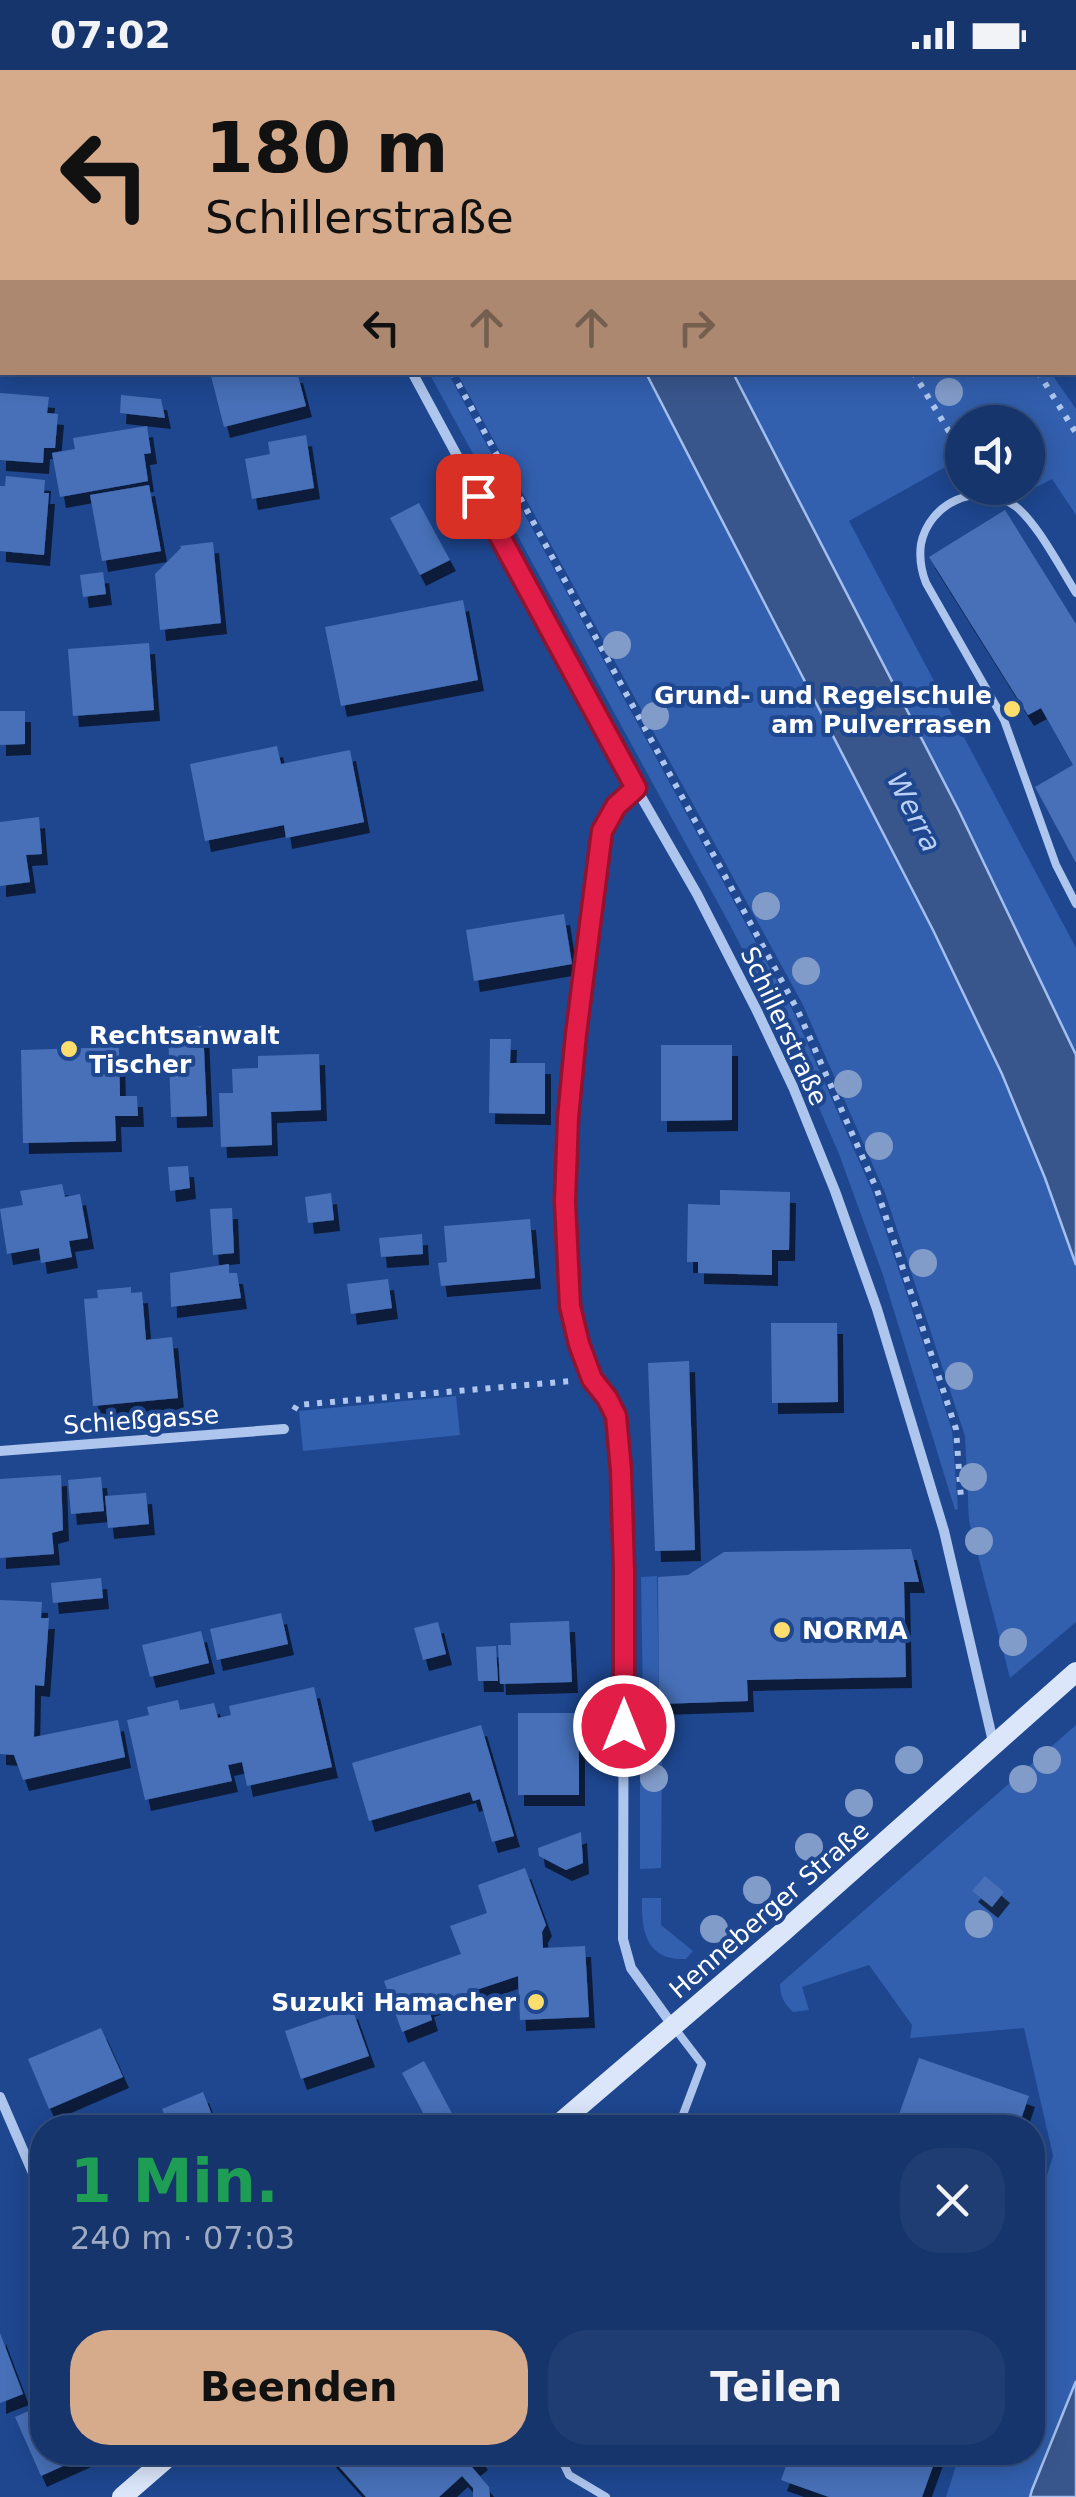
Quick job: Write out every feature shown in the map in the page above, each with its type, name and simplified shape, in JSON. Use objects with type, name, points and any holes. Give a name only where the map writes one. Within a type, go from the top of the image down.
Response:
[{"type":"main road","name":"Henneberger Straße","points":[[569,2115],[1076,1672]]},
{"type":"main road","points":[[122,2497],[154,2465]]},
{"type":"street","name":"Schillerstraße","points":[[414,375],[697,894],[793,1087],[877,1309],[944,1531],[995,1746]]},
{"type":"street","points":[[636,788],[616,806],[602,831],[576,1034],[565,1202],[570,1306],[592,1379],[616,1416],[621,1470],[623,1940],[631,1968],[673,2026]]},
{"type":"street","name":"Schießgasse","points":[[0,1451],[284,1429]]},
{"type":"street","points":[[0,2097],[30,2166]]},
{"type":"lane","points":[[1076,593],[1022,512],[999,497],[985,494],[950,502],[929,523],[924,534],[920,558],[926,583],[1004,720],[1056,865],[1076,904]]},
{"type":"lane","points":[[673,2026],[702,2064],[683,2115]]},
{"type":"lane","points":[[564,2465],[568,2475],[606,2497]]},
{"type":"path","points":[[915,375],[945,425]]},
{"type":"path","points":[[1040,375],[1076,433]]},
{"type":"path","points":[[284,1429],[297,1405],[592,1379]]},
{"type":"shaded area","points":[[430,375],[449,375],[794,1013],[873,1193],[952,1430],[958,1509],[955,1510],[883,1275],[839,1154],[794,1050]]},
{"type":"shaded area","points":[[458,375],[1052,375],[1076,409],[1076,515],[1052,479],[1045,483],[1045,405],[945,405],[945,467],[849,521],[1076,948],[1076,1622],[1010,1678],[969,1521],[965,1436],[885,1193],[803,1005]]},
{"type":"shaded area","points":[[456,1396],[460,1435],[303,1451],[299,1411]]},
{"type":"shaded area","points":[[657,1576],[659,1704],[643,1703],[641,1577]]},
{"type":"shaded area","points":[[1076,1725],[1076,2381],[1045,2459],[1045,2182],[1053,2156],[1024,2028],[910,2038],[912,2025],[869,1965],[802,1987],[809,2010],[793,2012],[783,2000],[780,1984]]},
{"type":"shaded area","points":[[640,1757],[662,1757],[661,1868],[640,1869]]},
{"type":"shaded area","points":[[642,1898],[661,1898],[661,1925],[693,1951],[686,1959],[662,1955],[654,1949],[645,1932]]},
{"type":"shaded area","points":[[956,2465],[1043,2465],[1030,2497],[946,2497]]},
{"type":"water","name":"Werra","points":[[647,375],[734,375],[959,811],[1076,1055],[1076,1265],[1002,1074],[933,930]]},
{"type":"water","points":[[1076,2381],[1076,2497],[1030,2497]]},
{"type":"building","points":[[211,375],[298,375],[306,406],[224,427]]},
{"type":"building","points":[[0,393],[49,397],[47,413],[58,414],[55,448],[44,448],[43,463],[0,460]]},
{"type":"building","points":[[121,395],[161,399],[165,418],[120,413]]},
{"type":"building","points":[[147,426],[151,453],[144,454],[148,481],[60,497],[52,453],[75,449],[73,438]]},
{"type":"building","points":[[306,435],[314,488],[252,499],[245,459],[270,454],[268,442]]},
{"type":"building","points":[[6,476],[45,480],[44,493],[49,493],[44,555],[0,551],[0,486],[5,486]]},
{"type":"building","points":[[149,485],[161,551],[102,561],[90,495]]},
{"type":"building","points":[[419,503],[450,560],[420,575],[390,518]]},
{"type":"building","points":[[1005,510],[1076,624],[1076,863],[1035,787],[1073,765],[1041,708],[1028,715],[929,557]]},
{"type":"building","points":[[213,542],[221,623],[160,630],[155,574],[180,546]]},
{"type":"building","points":[[103,572],[106,594],[83,597],[80,575]]},
{"type":"building","points":[[463,600],[478,680],[341,706],[325,627]]},
{"type":"building","points":[[149,643],[154,710],[73,716],[68,649]]},
{"type":"building","points":[[0,711],[25,711],[25,744],[0,745]]},
{"type":"building","points":[[277,746],[281,764],[350,750],[364,822],[286,838],[284,825],[205,841],[190,764]]},
{"type":"building","points":[[39,817],[42,854],[26,855],[30,882],[0,886],[0,822]]},
{"type":"building","points":[[564,914],[572,964],[474,981],[466,930]]},
{"type":"building","points":[[203,1026],[207,1116],[171,1117],[168,1028]]},
{"type":"building","points":[[490,1039],[511,1039],[510,1063],[545,1063],[545,1114],[489,1113]]},
{"type":"building","points":[[661,1045],[732,1045],[732,1120],[661,1121]]},
{"type":"building","points":[[119,1047],[120,1096],[137,1096],[138,1116],[115,1116],[116,1141],[23,1143],[21,1050]]},
{"type":"building","points":[[319,1054],[321,1110],[271,1112],[272,1145],[221,1147],[219,1093],[233,1093],[232,1069],[258,1068],[258,1056]]},
{"type":"building","points":[[188,1166],[190,1188],[170,1191],[168,1167]]},
{"type":"building","points":[[62,1184],[65,1197],[80,1194],[88,1238],[69,1241],[72,1257],[41,1263],[39,1248],[7,1254],[0,1209],[23,1205],[20,1191]]},
{"type":"building","points":[[720,1190],[790,1192],[789,1250],[772,1250],[772,1275],[698,1273],[698,1262],[687,1262],[688,1204],[720,1205]]},
{"type":"building","points":[[331,1193],[334,1220],[308,1223],[305,1197]]},
{"type":"building","points":[[232,1208],[234,1253],[213,1255],[210,1209]]},
{"type":"building","points":[[530,1219],[535,1278],[441,1286],[438,1263],[447,1262],[444,1226]]},
{"type":"building","points":[[422,1234],[423,1254],[381,1257],[379,1238]]},
{"type":"building","points":[[229,1264],[229,1273],[237,1273],[241,1298],[171,1307],[170,1273]]},
{"type":"building","points":[[388,1279],[392,1308],[351,1314],[347,1284]]},
{"type":"building","points":[[131,1287],[131,1293],[142,1292],[146,1340],[172,1337],[178,1398],[93,1406],[84,1299],[98,1298],[97,1290]]},
{"type":"building","points":[[771,1323],[837,1323],[838,1402],[772,1403]]},
{"type":"building","points":[[689,1361],[695,1550],[655,1551],[648,1363]]},
{"type":"building","points":[[61,1475],[63,1530],[52,1533],[54,1554],[0,1558],[0,1479]]},
{"type":"building","points":[[101,1477],[104,1511],[71,1514],[68,1480]]},
{"type":"building","points":[[146,1493],[149,1524],[108,1528],[105,1496]]},
{"type":"building","name":"NORMA","points":[[911,1549],[919,1582],[904,1582],[906,1677],[747,1680],[748,1701],[659,1704],[658,1577],[688,1575],[724,1552]]},
{"type":"building","points":[[101,1578],[103,1598],[53,1603],[51,1583]]},
{"type":"building","points":[[0,1600],[42,1602],[41,1618],[49,1618],[44,1686],[35,1685],[34,1737],[118,1720],[125,1757],[23,1780],[14,1755],[0,1754]]},
{"type":"building","points":[[281,1613],[288,1644],[217,1660],[210,1629]]},
{"type":"building","points":[[569,1621],[572,1682],[500,1684],[498,1645],[511,1645],[510,1623]]},
{"type":"building","points":[[438,1622],[446,1654],[423,1660],[414,1628]]},
{"type":"building","points":[[201,1631],[209,1663],[150,1677],[142,1645]]},
{"type":"building","points":[[496,1646],[498,1681],[478,1681],[476,1647]]},
{"type":"building","points":[[314,1687],[332,1767],[247,1786],[242,1762],[228,1765],[232,1781],[145,1800],[127,1720],[149,1715],[147,1707],[178,1700],[180,1710],[214,1703],[218,1718],[231,1715],[229,1706]]},
{"type":"building","points":[[518,1713],[579,1713],[579,1795],[518,1795]]},
{"type":"building","points":[[481,1725],[514,1836],[492,1842],[480,1799],[473,1801],[470,1792],[369,1821],[352,1763]]},
{"type":"building","points":[[581,1832],[583,1863],[566,1870],[539,1856],[538,1848]]},
{"type":"building","points":[[525,1868],[546,1925],[542,1932],[543,1948],[585,1946],[589,2017],[520,2020],[518,1976],[428,2006],[432,2020],[402,2032],[384,1981],[461,1954],[450,1926],[487,1913],[478,1885]]},
{"type":"building","points":[[985,1876],[1004,1892],[992,1907],[972,1891]]},
{"type":"building","points":[[352,2008],[369,2056],[301,2079],[285,2031]]},
{"type":"building","points":[[101,2028],[123,2077],[49,2109],[28,2059]]},
{"type":"building","points":[[919,2058],[1029,2096],[1022,2115],[899,2115]]},
{"type":"building","points":[[424,2061],[453,2115],[424,2115],[402,2073]]},
{"type":"building","points":[[203,2092],[212,2115],[165,2115],[162,2109]]},
{"type":"building","points":[[0,2333],[23,2394],[0,2403]]},
{"type":"building","points":[[30,2410],[30,2451],[15,2417]]},
{"type":"building","points":[[36,2465],[65,2465],[41,2476]]},
{"type":"building","points":[[338,2465],[474,2465],[472,2467],[489,2487],[490,2497],[473,2497],[473,2488],[462,2476],[439,2497],[366,2497]]},
{"type":"building","points":[[786,2465],[933,2465],[922,2497],[829,2497],[781,2480]]},
{"type":"place","name":"Grund- und Regelschule am Pulverrasen","points":[[1012,709]]},
{"type":"place","name":"Rechtsanwalt Tischer","points":[[69,1049]]},
{"type":"place","name":"NORMA","points":[[782,1630]]},
{"type":"place","name":"Suzuki Hamacher","points":[[536,2002]]},
{"type":"route","points":[[478,496],[636,788],[616,806],[602,831],[576,1034],[565,1202],[570,1306],[579,1344],[592,1379],[616,1416],[624,1570],[624,1726]]}]
